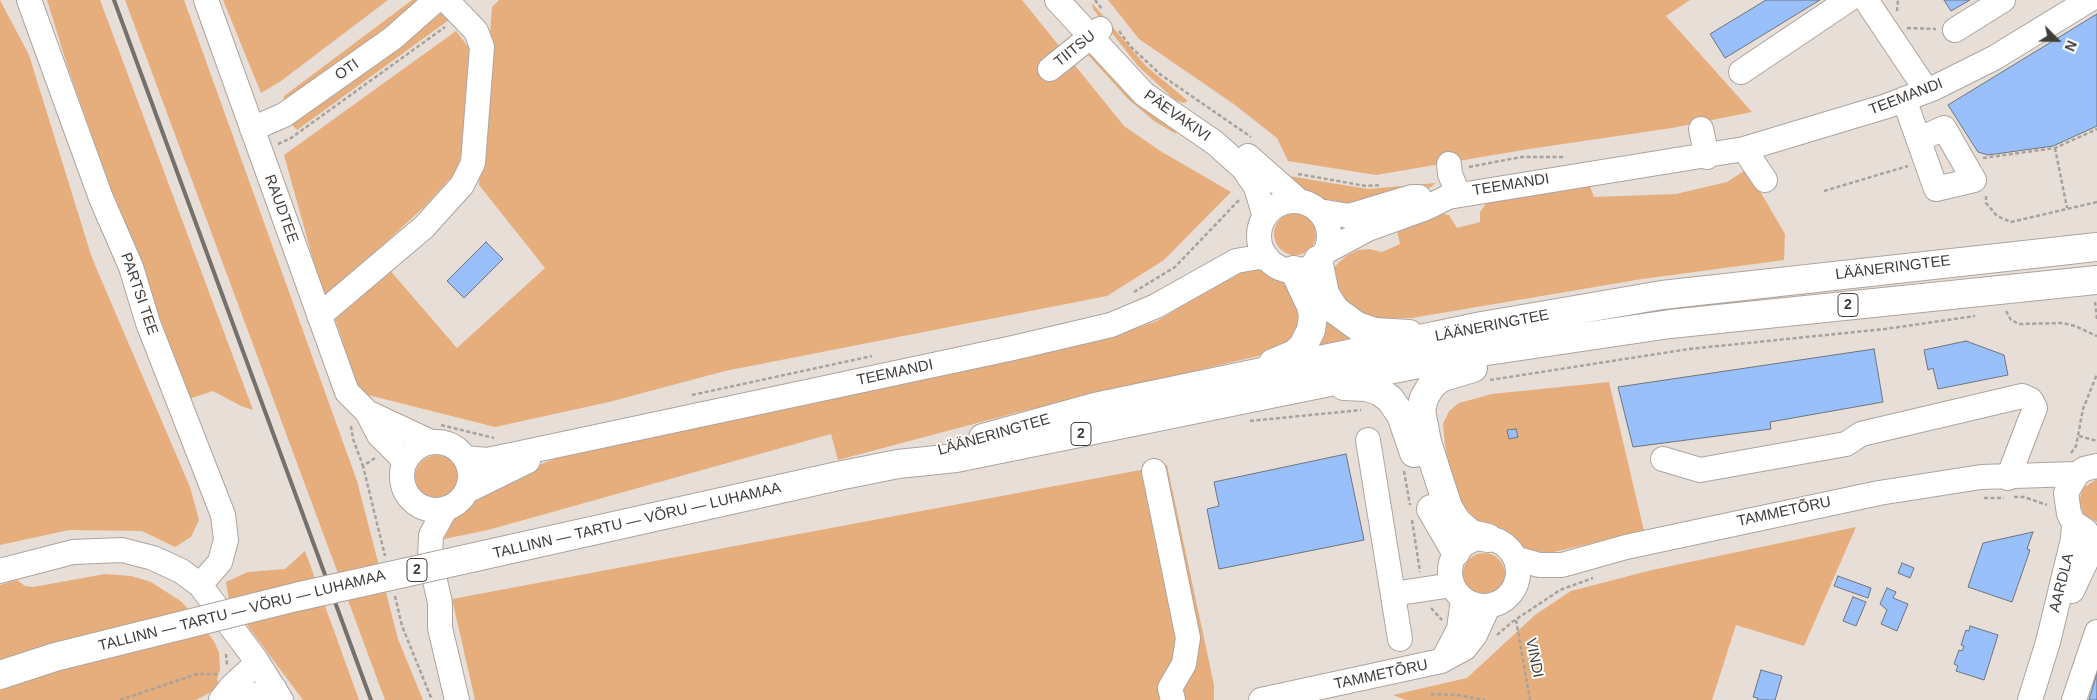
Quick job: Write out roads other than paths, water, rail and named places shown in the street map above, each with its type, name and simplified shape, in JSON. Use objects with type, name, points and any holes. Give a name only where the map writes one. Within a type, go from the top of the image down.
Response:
[{"type":"highway","name":"LÄÄNERINGTEE","points":[[898,464],[1039,421],[1095,407],[1482,326],[1662,295],[2097,247]]},
{"type":"highway","points":[[1312,261],[1325,294],[1335,310],[1357,326],[1375,332],[1421,334],[1451,328],[1482,326]]},
{"type":"highway","points":[[1237,377],[1295,354],[1303,346],[1311,330],[1313,316],[1308,296],[1312,261]]},
{"type":"highway","name":"LÄÄNERINGTEE","points":[[838,476],[898,464],[956,458],[1264,397],[1409,365],[1600,334],[1670,324],[2096,291]]},
{"type":"highway","points":[[1488,538],[1471,534],[1457,522],[1448,507],[1423,426],[1421,410],[1424,398],[1431,386],[1440,378],[1451,373],[1600,334]]},
{"type":"highway","points":[[1264,397],[1351,385],[1379,391],[1390,398],[1402,414],[1427,502],[1456,552]]},
{"type":"highway","name":"TALLINN — TARTU — VÕRU — LUHAMAA","points":[[0,675],[55,657],[296,597],[838,476]]},
{"type":"street","name":"PARTSI TEE","points":[[29,0],[101,198],[131,268],[148,323],[223,515],[226,540],[220,562],[200,585]]},
{"type":"street","name":"RAUDTEE","points":[[206,0],[347,392],[367,412],[380,453],[405,461]]},
{"type":"street","name":"OTI","points":[[252,129],[292,110],[393,38],[436,0]]},
{"type":"street","points":[[319,316],[424,227],[462,185],[473,163],[482,47],[476,31],[446,0]]},
{"type":"street","name":"PÄEVAKIVI","points":[[1057,0],[1103,27]]},
{"type":"street","name":"PÄEVAKIVI","points":[[1076,0],[1103,27],[1129,67],[1160,99],[1243,150],[1264,183],[1309,206]]},
{"type":"street","points":[[1741,72],[1848,0]]},
{"type":"street","points":[[1866,0],[1927,91]]},
{"type":"street","points":[[1955,30],[2003,0]]},
{"type":"street","name":"TEEMANDI","points":[[1208,276],[1262,224],[1277,205],[1288,201],[1349,216],[1412,197],[1452,182],[1595,174],[1707,157],[1744,149],[1815,129],[1927,91],[1994,58],[2089,0]]},
{"type":"street","name":"TIITSU","points":[[1050,69],[1103,27]]},
{"type":"street","points":[[1904,99],[1920,139]]},
{"type":"street","points":[[1701,129],[1707,157]]},
{"type":"street","points":[[1595,174],[1655,176],[1707,169],[1744,149],[1765,180]]},
{"type":"street","name":"TEEMANDI","points":[[464,458],[487,460],[1013,348],[1111,325],[1156,306],[1208,276],[1246,258],[1259,256],[1284,269],[1312,261],[1368,229],[1426,208],[1452,182]]},
{"type":"street","name":"PÄEVAKIVI","points":[[1262,224],[1264,183]]},
{"type":"street","points":[[1309,206],[1325,220],[1328,231],[1328,242],[1312,261]]},
{"type":"street","points":[[1262,224],[1260,242],[1268,259]]},
{"type":"street","points":[[1663,459],[1700,470],[1846,444],[1861,434],[2022,396],[2031,400],[2035,408],[2008,478]]},
{"type":"street","name":"RAUDTEE","points":[[367,412],[432,432],[464,458]]},
{"type":"street","points":[[432,432],[411,452],[401,472],[402,483],[413,502],[418,532],[416,559],[430,613],[440,628]]},
{"type":"street","points":[[1368,440],[1400,639]]},
{"type":"street","name":"TEEMANDI","points":[[467,491],[521,463],[573,442]]},
{"type":"street","points":[[413,502],[422,508],[434,511],[445,510],[454,506],[467,491],[470,474],[464,458]]},
{"type":"street","name":"TAMMETÕRU","points":[[1515,558],[1539,565],[1562,565],[1626,547],[1828,503],[1953,480],[1981,477],[2008,478],[2086,463]]},
{"type":"street","name":"AARDLA","points":[[2030,700],[2048,642],[2073,539],[2066,493],[2086,463]]},
{"type":"street","points":[[1154,471],[1188,638],[1184,664],[1170,688],[1173,700]]},
{"type":"street","name":"TAMMETÕRU","points":[[2008,478],[2070,513]]},
{"type":"street","points":[[445,510],[431,536],[430,558],[440,603],[440,628],[457,700]]},
{"type":"street","points":[[2070,513],[2081,529],[2097,534]]},
{"type":"street","points":[[1488,538],[1500,542],[1509,549],[1515,558],[1518,570],[1513,590],[1502,601],[1488,606],[1478,606],[1458,592],[1450,574],[1451,562],[1456,552],[1470,541],[1488,538]]},
{"type":"street","name":"AARDLA","points":[[2048,642],[2097,538]]},
{"type":"street","points":[[0,572],[73,552],[122,550],[153,558],[181,571],[200,585],[258,663],[278,694]]},
{"type":"street","name":"TAMMETÕRU","points":[[1513,590],[1550,574],[1562,565]]},
{"type":"street","points":[[1393,594],[1458,592]]},
{"type":"street","name":"TAMMETÕRU","points":[[1441,661],[1459,629],[1458,592]]},
{"type":"street","name":"TAMMETÕRU","points":[[1261,700],[1441,661],[1465,648],[1475,634],[1488,606]]},
{"type":"street","points":[[2074,700],[2097,632]]},
{"type":"street","points":[[229,691],[258,663]]},
{"type":"street","points":[[229,691],[278,694]]},
{"type":"railway","points":[[114,0],[371,700]]}]
